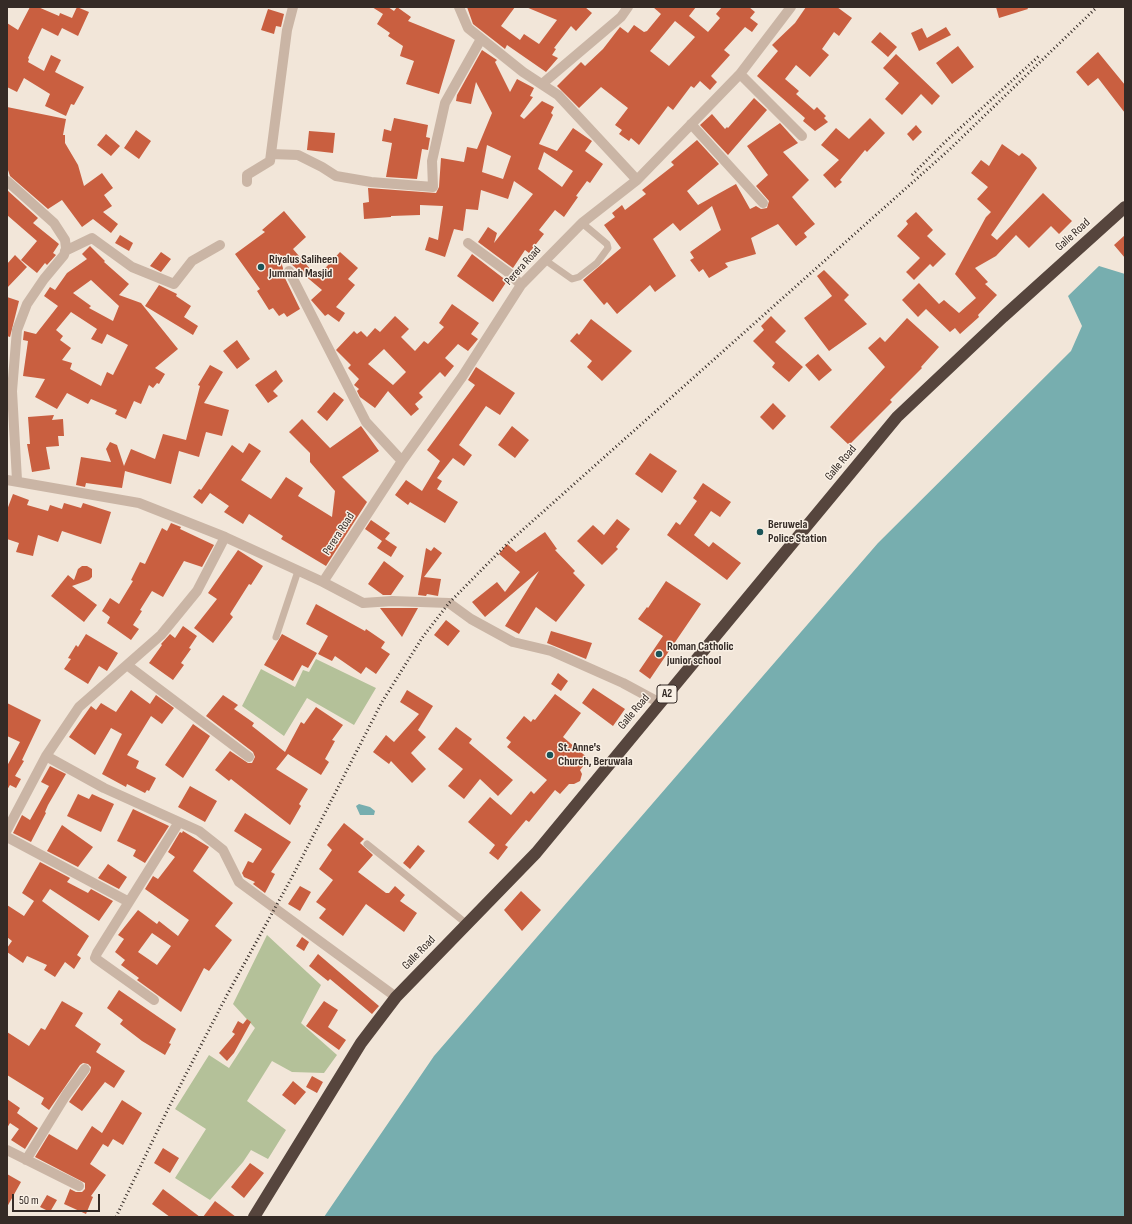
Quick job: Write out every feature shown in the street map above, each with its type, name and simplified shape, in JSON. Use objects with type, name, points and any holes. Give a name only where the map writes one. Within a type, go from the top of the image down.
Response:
[{"type":"highway","name":"Galle Road","points":[[254,1217],[361,1044],[396,997],[536,853],[897,417],[1003,317],[1125,207]]},
{"type":"street","points":[[247,182],[246,175],[270,161],[287,30],[293,7]]},
{"type":"street","points":[[460,7],[468,28],[523,72],[542,84],[566,103],[637,180]]},
{"type":"street","points":[[542,84],[621,17],[628,7]]},
{"type":"street","name":"Perera Road","points":[[322,582],[402,461],[462,377],[521,285],[582,223],[637,180],[740,74],[791,7]]},
{"type":"street","points":[[271,154],[298,155],[323,163],[336,176],[371,182],[433,187],[432,161],[445,103],[481,39]]},
{"type":"street","points":[[740,74],[802,136]]},
{"type":"street","points":[[691,124],[763,203]]},
{"type":"street","points":[[7,181],[54,224],[65,240],[65,251],[58,264],[31,297],[23,311],[17,330],[12,391],[12,480],[139,503],[225,537],[322,582],[363,603],[392,601],[449,603],[471,619],[513,642],[551,651],[623,683],[660,703]]},
{"type":"street","points":[[65,251],[92,238],[132,267],[174,284],[192,261],[220,245]]},
{"type":"street","points":[[468,243],[509,273],[521,285]]},
{"type":"street","points":[[289,271],[366,422],[402,461]]},
{"type":"street","points":[[7,830],[46,756],[79,707],[161,635],[197,591],[225,537]]},
{"type":"street","points":[[127,666],[248,757]]},
{"type":"street","points":[[46,756],[104,788],[199,831],[223,850],[239,882],[396,997]]},
{"type":"street","points":[[154,1000],[95,958],[179,822]]},
{"type":"street","points":[[7,837],[129,902]]},
{"type":"street","points":[[26,1160],[66,1095],[85,1069]]},
{"type":"street","points":[[7,1150],[78,1186]]},
{"type":"lane","points":[[545,260],[572,279],[578,277],[597,263],[608,248],[607,244],[582,223]]},
{"type":"lane","points":[[276,637],[298,571]]},
{"type":"lane","points":[[367,844],[467,924]]},
{"type":"green space","points":[[316,659],[376,688],[354,725],[307,698],[284,736],[242,706],[261,669],[295,687],[303,670],[309,672]]},
{"type":"green space","points":[[267,935],[321,985],[301,1023],[337,1055],[324,1073],[292,1072],[272,1061],[247,1101],[286,1130],[268,1159],[251,1150],[243,1162],[210,1200],[175,1178],[206,1129],[175,1109],[209,1055],[229,1068],[255,1028],[233,1004]]},
{"type":"water","points":[[1099,266],[1125,274],[1125,1217],[324,1217],[434,1056],[878,543],[1071,351],[1082,326],[1068,296]]},
{"type":"water","points":[[359,804],[370,807],[375,811],[374,815],[360,815],[356,806]]},
{"type":"building","points":[[30,7],[38,7],[59,16],[60,13],[72,18],[77,7],[89,12],[78,36],[62,28],[58,36],[42,28],[28,58],[28,62],[44,71],[51,55],[61,60],[55,72],[84,87],[74,105],[71,104],[66,116],[45,106],[50,94],[24,78],[17,92],[7,87],[7,23],[18,30]]},
{"type":"building","points":[[372,7],[388,7],[394,11],[397,7],[411,17],[408,21],[455,40],[439,94],[406,84],[414,61],[400,56],[403,46],[388,36],[390,33],[377,24],[383,14]]},
{"type":"building","points":[[467,7],[515,7],[501,26],[520,40],[524,34],[539,44],[557,20],[526,7],[585,7],[592,13],[576,31],[571,26],[554,48],[556,49],[552,55],[558,58],[546,72],[507,45],[505,49],[473,24]]},
{"type":"building","points":[[653,7],[696,7],[689,16],[708,32],[720,18],[716,14],[722,7],[749,7],[755,12],[750,18],[758,24],[752,32],[745,27],[724,50],[730,55],[711,76],[717,82],[710,90],[700,81],[694,88],[691,86],[673,110],[668,106],[639,145],[631,138],[629,141],[619,134],[622,130],[615,125],[628,108],[601,87],[579,108],[557,86],[581,62],[585,66],[603,49],[620,27],[628,33],[634,25],[644,32],[647,31],[661,14]],"holes":[[[675,21],[695,37],[669,66],[650,51]]]},
{"type":"building","points":[[806,7],[837,7],[852,18],[839,36],[834,32],[822,49],[829,55],[810,77],[796,65],[785,79],[799,91],[796,94],[814,110],[817,107],[826,116],[824,118],[828,122],[815,131],[803,121],[805,118],[757,76],[778,51],[772,45],[795,23]]},
{"type":"building","points":[[996,7],[1027,7],[1028,9],[999,18]]},
{"type":"building","points":[[268,9],[284,14],[281,27],[276,26],[274,34],[261,30]]},
{"type":"building","points":[[946,27],[951,35],[919,51],[911,33],[922,28],[927,38]]},
{"type":"building","points":[[880,32],[897,47],[888,57],[871,42]]},
{"type":"building","points":[[958,46],[974,67],[952,84],[936,63]]},
{"type":"building","points":[[482,50],[497,60],[495,62],[510,92],[517,79],[534,88],[530,96],[533,97],[520,116],[524,119],[542,101],[554,107],[551,113],[553,115],[539,144],[557,151],[573,128],[592,141],[585,151],[603,164],[590,183],[587,181],[564,217],[555,210],[539,230],[544,234],[529,253],[525,250],[513,268],[478,242],[488,227],[497,233],[494,243],[533,194],[514,181],[508,199],[481,190],[478,210],[466,209],[463,231],[454,229],[445,257],[425,250],[429,237],[438,240],[443,206],[420,205],[420,215],[364,219],[363,203],[369,202],[368,188],[436,193],[439,187],[441,158],[464,162],[467,147],[477,149],[492,113],[476,82],[471,104],[456,101],[457,95]],"holes":[[[487,145],[511,156],[503,179],[482,172]],[[544,152],[573,171],[562,187],[538,169]]]},
{"type":"building","points":[[1098,52],[1125,85],[1125,113],[1098,78],[1088,86],[1076,72]]},
{"type":"building","points":[[896,54],[940,96],[932,105],[921,94],[902,115],[885,99],[899,83],[883,68]]},
{"type":"building","points":[[754,98],[767,110],[728,155],[700,125],[712,114],[725,129],[727,127],[728,128]]},
{"type":"building","points":[[7,107],[66,119],[63,135],[65,135],[65,143],[78,165],[84,186],[102,173],[113,188],[104,195],[112,206],[103,212],[118,224],[111,233],[93,219],[82,227],[62,200],[48,209],[10,176],[7,167]]},
{"type":"building","points":[[394,118],[428,125],[426,137],[430,138],[428,150],[422,149],[417,179],[386,177],[392,143],[382,141],[384,129],[391,131]]},
{"type":"building","points":[[870,118],[885,133],[867,152],[865,150],[840,180],[842,182],[835,188],[823,175],[839,160],[821,145],[836,128],[849,139]]},
{"type":"building","points":[[780,123],[798,143],[783,152],[809,180],[792,197],[815,224],[804,233],[807,237],[796,246],[778,224],[751,238],[756,254],[725,263],[728,267],[709,278],[703,269],[699,272],[690,260],[694,258],[690,252],[721,230],[712,206],[680,231],[673,223],[653,239],[676,276],[655,292],[650,285],[617,314],[607,302],[604,305],[583,280],[621,248],[604,225],[615,217],[612,213],[622,205],[625,210],[646,194],[642,190],[674,165],[671,162],[697,140],[719,164],[687,191],[698,205],[736,184],[750,209],[756,206],[761,209],[767,208],[769,201],[756,186],[768,175],[747,146]]},
{"type":"building","points":[[916,125],[922,132],[913,141],[907,134]]},
{"type":"building","points":[[136,130],[151,141],[139,159],[124,148]]},
{"type":"building","points":[[309,131],[335,133],[333,153],[307,150]]},
{"type":"building","points":[[106,134],[120,146],[111,156],[97,145]]},
{"type":"building","points":[[1002,144],[1019,156],[1022,153],[1030,159],[1037,168],[991,235],[997,240],[1043,193],[1072,221],[1059,234],[1051,226],[1029,248],[1016,235],[996,256],[975,268],[988,282],[985,284],[997,295],[978,315],[979,317],[960,334],[955,328],[950,332],[926,309],[918,317],[902,300],[919,283],[939,304],[944,300],[959,313],[976,298],[955,274],[986,217],[991,212],[977,199],[988,187],[971,173],[981,160],[989,166]]},
{"type":"building","points":[[7,190],[38,218],[33,223],[59,244],[53,253],[56,255],[47,265],[45,263],[37,273],[21,260],[37,241],[7,215]]},
{"type":"building","points":[[284,211],[306,237],[293,249],[317,277],[340,252],[358,268],[348,279],[355,285],[336,307],[345,313],[339,322],[328,314],[325,316],[311,300],[322,290],[278,253],[283,268],[283,274],[300,309],[287,317],[284,313],[279,316],[273,308],[269,310],[257,291],[260,289],[235,254],[265,232],[262,230]]},
{"type":"building","points":[[916,212],[933,230],[927,236],[946,254],[933,267],[930,264],[914,280],[906,272],[920,258],[897,236],[908,224],[906,221]]},
{"type":"building","points":[[120,235],[133,243],[129,251],[115,243]]},
{"type":"building","points":[[1125,235],[1125,258],[1114,245]]},
{"type":"building","points":[[90,246],[105,261],[104,262],[129,284],[119,295],[141,303],[178,349],[155,368],[165,374],[159,384],[157,383],[153,388],[149,385],[141,404],[134,401],[126,419],[115,414],[117,410],[91,399],[88,404],[67,393],[57,409],[35,397],[45,379],[23,376],[28,341],[23,340],[24,331],[36,334],[58,306],[44,296],[50,287],[55,290],[67,273],[87,259],[82,254]],"holes":[[[91,280],[119,306],[113,321],[89,308],[91,306],[73,293]],[[71,312],[97,329],[91,339],[102,344],[107,334],[128,345],[113,375],[107,372],[101,386],[70,369],[72,363],[62,360],[71,348],[60,340],[63,336],[56,330]]]},
{"type":"building","points":[[161,252],[171,259],[161,272],[150,266]]},
{"type":"building","points":[[472,254],[507,281],[493,302],[457,276]]},
{"type":"building","points":[[15,255],[27,267],[7,288],[7,264]]},
{"type":"building","points":[[824,270],[849,295],[844,300],[867,324],[829,351],[804,318],[832,296],[817,276]]},
{"type":"building","points":[[159,285],[177,294],[176,296],[191,306],[184,317],[198,326],[193,335],[145,306]]},
{"type":"building","points":[[7,297],[19,301],[10,337],[7,336]]},
{"type":"building","points":[[452,304],[479,323],[471,334],[478,339],[468,351],[458,344],[445,358],[454,366],[445,377],[440,372],[419,393],[423,397],[415,404],[419,409],[411,416],[388,391],[375,408],[360,397],[357,391],[359,389],[354,385],[359,379],[348,368],[351,365],[336,350],[354,331],[357,334],[361,331],[367,337],[375,328],[380,332],[395,316],[409,329],[401,337],[415,351],[424,341],[428,344],[444,327],[439,323]],"holes":[[[384,349],[406,372],[393,385],[368,364]]]},
{"type":"building","points":[[771,316],[786,331],[775,342],[803,367],[789,382],[772,367],[775,363],[753,341],[764,330],[761,326]]},
{"type":"building","points":[[907,318],[939,347],[921,367],[922,368],[890,400],[892,402],[849,445],[830,427],[885,367],[868,348],[880,337],[885,342]]},
{"type":"building","points":[[591,319],[632,351],[602,381],[587,367],[592,361],[570,341],[577,333],[579,335]]},
{"type":"building","points":[[237,340],[250,359],[237,369],[223,351]]},
{"type":"building","points":[[818,354],[832,370],[819,381],[805,365]]},
{"type":"building","points":[[210,365],[223,372],[204,403],[229,410],[222,436],[206,432],[199,457],[179,451],[171,484],[125,471],[122,488],[86,483],[85,487],[76,485],[81,457],[111,462],[106,449],[110,442],[117,445],[124,466],[131,449],[155,459],[163,434],[186,440],[200,386],[198,385]]},
{"type":"building","points":[[476,367],[515,393],[500,415],[486,406],[459,445],[472,455],[464,466],[453,458],[437,478],[442,481],[437,489],[458,502],[445,523],[410,502],[408,505],[395,495],[406,480],[422,491],[440,461],[427,450],[475,385],[468,380]]},
{"type":"building","points":[[276,370],[283,381],[273,391],[278,396],[268,403],[255,385]]},
{"type":"building","points":[[334,392],[344,400],[327,421],[317,412]]},
{"type":"building","points":[[773,403],[786,416],[773,430],[760,417]]},
{"type":"building","points":[[54,415],[52,420],[63,419],[64,436],[58,436],[59,446],[46,447],[50,469],[32,472],[27,444],[30,444],[28,417]]},
{"type":"building","points":[[302,419],[330,448],[361,426],[379,451],[342,477],[367,502],[326,566],[281,539],[283,536],[249,514],[243,524],[224,512],[229,506],[210,493],[202,504],[193,497],[199,489],[201,490],[232,445],[243,453],[249,443],[261,451],[241,480],[271,499],[286,477],[303,488],[298,496],[332,517],[335,491],[310,462],[310,453],[289,432]]},
{"type":"building","points":[[512,426],[529,440],[515,458],[498,445]]},
{"type":"building","points":[[650,453],[677,471],[662,493],[635,474]]},
{"type":"building","points":[[703,483],[731,502],[720,517],[711,511],[694,535],[709,547],[713,542],[741,563],[727,580],[667,535],[676,522],[680,525],[697,501],[693,498]]},
{"type":"building","points":[[13,494],[29,500],[27,505],[48,511],[50,505],[62,509],[64,503],[81,508],[83,503],[111,512],[101,544],[62,531],[58,542],[38,535],[33,556],[16,552],[19,543],[7,539],[7,510]]},
{"type":"building","points":[[617,519],[630,529],[616,547],[618,549],[602,565],[577,541],[593,525],[604,535]]},
{"type":"building","points":[[371,520],[390,533],[385,539],[397,547],[391,557],[377,548],[382,541],[365,529]]},
{"type":"building","points":[[171,523],[181,527],[180,529],[214,545],[202,567],[184,561],[163,597],[152,591],[140,610],[142,611],[133,625],[139,629],[131,640],[107,623],[110,617],[102,611],[110,598],[119,604],[133,581],[131,580],[140,562],[145,564],[162,528],[167,531]]},
{"type":"building","points":[[545,532],[557,549],[555,550],[575,571],[573,573],[585,585],[556,622],[536,607],[519,634],[505,626],[539,571],[485,617],[472,602],[497,582],[505,592],[520,572],[499,554],[507,544],[516,552]]},
{"type":"building","points":[[434,547],[442,553],[424,577],[441,579],[438,596],[427,594],[426,596],[418,595],[426,548],[431,551]]},
{"type":"building","points":[[238,550],[263,566],[251,585],[249,584],[230,614],[233,617],[213,643],[194,628],[217,599],[208,593]]},
{"type":"building","points":[[384,561],[404,576],[391,595],[383,595],[368,584]]},
{"type":"building","points":[[82,566],[87,566],[92,569],[92,577],[89,580],[72,586],[97,605],[84,622],[51,596],[68,575],[74,580],[78,569]]},
{"type":"building","points":[[666,581],[701,604],[650,679],[639,671],[663,636],[638,619],[647,607],[648,608]]},
{"type":"building","points":[[316,604],[365,631],[366,629],[385,642],[381,648],[390,654],[376,674],[366,667],[361,674],[335,656],[332,661],[318,654],[328,636],[306,624]]},
{"type":"building","points":[[380,608],[418,608],[402,637]]},
{"type":"building","points":[[446,620],[460,631],[448,646],[434,635]]},
{"type":"building","points":[[183,626],[197,636],[189,648],[191,649],[181,663],[184,665],[173,680],[149,663],[162,645],[161,644],[170,634],[175,638]]},
{"type":"building","points":[[551,631],[592,643],[586,659],[547,643]]},
{"type":"building","points":[[86,634],[118,653],[107,671],[99,666],[88,684],[64,669],[71,659],[68,658],[76,645],[78,647]]},
{"type":"building","points":[[282,634],[317,653],[308,668],[302,665],[293,681],[264,665]]},
{"type":"building","points":[[558,673],[568,681],[561,691],[551,684]]},
{"type":"building","points":[[593,688],[625,709],[613,726],[582,703]]},
{"type":"building","points":[[131,690],[150,704],[156,695],[174,708],[162,724],[151,716],[127,755],[139,761],[136,768],[156,778],[149,791],[147,790],[145,793],[127,784],[126,787],[102,774],[122,734],[111,728],[95,755],[69,737],[91,706],[96,710],[101,703],[116,712]]},
{"type":"building","points":[[407,690],[433,706],[418,730],[426,737],[411,753],[426,769],[412,783],[391,761],[389,764],[373,752],[386,735],[394,742],[419,714],[400,702]]},
{"type":"building","points":[[555,694],[581,713],[563,737],[589,759],[580,770],[582,774],[580,781],[574,784],[569,784],[560,794],[555,790],[529,822],[526,820],[505,845],[508,847],[498,860],[489,853],[495,845],[468,822],[490,797],[511,815],[531,791],[534,794],[547,780],[507,747],[511,742],[506,738],[524,716],[531,722],[533,719],[535,720]]},
{"type":"building","points":[[223,695],[238,705],[234,709],[254,723],[252,726],[285,752],[301,722],[304,724],[316,707],[343,725],[332,740],[335,741],[325,759],[329,762],[321,775],[288,754],[276,769],[308,789],[299,804],[301,806],[290,825],[231,779],[229,781],[215,770],[230,751],[248,763],[252,763],[255,757],[253,752],[206,716]]},
{"type":"building","points":[[7,703],[41,720],[22,760],[24,761],[15,776],[21,779],[16,788],[10,785],[7,790],[7,766],[20,742],[7,736]]},
{"type":"building","points":[[193,724],[210,736],[183,778],[165,765]]},
{"type":"building","points":[[456,727],[472,739],[469,743],[513,780],[498,796],[480,779],[464,799],[448,786],[463,769],[438,749]]},
{"type":"building","points":[[50,766],[66,774],[48,805],[45,812],[46,813],[31,842],[13,833],[22,815],[30,820],[49,786],[41,782]]},
{"type":"building","points":[[190,786],[217,801],[205,822],[178,807]]},
{"type":"building","points":[[78,794],[89,799],[92,794],[114,804],[101,832],[67,816]]},
{"type":"building","points":[[133,809],[169,826],[145,863],[133,856],[136,850],[117,841]]},
{"type":"building","points":[[245,813],[291,842],[271,872],[275,874],[265,893],[253,884],[255,882],[244,877],[242,873],[248,861],[253,863],[262,849],[234,831]]},
{"type":"building","points":[[344,823],[364,839],[360,843],[373,855],[358,872],[386,893],[389,893],[395,886],[405,895],[400,901],[417,913],[404,932],[366,904],[343,936],[319,918],[326,909],[316,902],[333,880],[319,869],[332,850],[327,845]]},
{"type":"building","points":[[62,825],[93,847],[78,867],[47,851]]},
{"type":"building","points":[[183,831],[209,847],[193,871],[233,903],[215,926],[232,940],[209,971],[204,968],[181,1012],[137,980],[139,978],[121,965],[125,960],[115,952],[124,939],[118,935],[138,910],[157,924],[159,921],[178,936],[189,920],[145,889],[153,876],[158,879],[175,857],[168,852],[180,832],[182,833]],"holes":[[[152,933],[171,946],[157,965],[138,952]]]},
{"type":"building","points":[[418,845],[425,851],[410,869],[403,863]]},
{"type":"building","points":[[40,862],[70,878],[67,882],[88,893],[91,889],[113,901],[99,921],[50,889],[42,901],[89,936],[77,955],[81,958],[74,969],[65,962],[55,977],[44,970],[47,965],[27,956],[23,963],[7,952],[7,948],[12,941],[7,937],[7,905],[24,916],[34,901],[22,893]]},
{"type":"building","points":[[108,864],[127,877],[119,889],[98,878]]},
{"type":"building","points":[[300,886],[311,892],[300,911],[288,904]]},
{"type":"building","points":[[521,891],[541,910],[522,931],[504,910]]},
{"type":"building","points":[[302,937],[309,942],[304,951],[296,946]]},
{"type":"building","points":[[318,954],[379,1006],[372,1014],[330,979],[328,981],[309,966]]},
{"type":"building","points":[[119,990],[176,1029],[169,1043],[171,1044],[165,1055],[142,1041],[120,1024],[123,1020],[107,1008]]},
{"type":"building","points":[[62,1001],[83,1013],[75,1026],[101,1044],[96,1052],[125,1071],[114,1088],[105,1082],[82,1111],[69,1102],[90,1072],[91,1067],[88,1064],[83,1063],[80,1065],[49,1110],[41,1104],[44,1098],[7,1075],[7,1032],[29,1046],[41,1028],[45,1030]]},
{"type":"building","points":[[324,1001],[338,1010],[328,1027],[346,1040],[339,1050],[306,1026]]},
{"type":"building","points":[[247,1019],[251,1022],[234,1053],[227,1061],[219,1053],[235,1034],[232,1032],[238,1021],[243,1024]]},
{"type":"building","points":[[312,1076],[323,1082],[317,1093],[306,1087]]},
{"type":"building","points":[[293,1081],[306,1092],[295,1105],[282,1095]]},
{"type":"building","points":[[7,1099],[20,1108],[17,1113],[38,1128],[25,1149],[11,1140],[19,1129],[10,1123],[7,1128]]},
{"type":"building","points":[[122,1100],[142,1113],[123,1145],[113,1139],[108,1147],[103,1144],[90,1164],[106,1175],[91,1196],[93,1197],[86,1214],[64,1204],[70,1189],[76,1192],[82,1192],[85,1189],[85,1183],[35,1157],[49,1134],[77,1150],[92,1126],[102,1133]]},
{"type":"building","points":[[163,1148],[179,1158],[170,1173],[154,1163]]},
{"type":"building","points":[[250,1163],[264,1173],[244,1198],[231,1187]]},
{"type":"building","points":[[7,1174],[21,1182],[7,1207]]},
{"type":"building","points":[[163,1189],[200,1217],[170,1217],[152,1204]]},
{"type":"building","points":[[47,1195],[57,1200],[50,1212],[40,1207]]},
{"type":"building","points":[[215,1201],[236,1217],[203,1217]]},
{"type":"railway","points":[[116,1217],[168,1109],[227,995],[291,879],[382,702],[422,638],[449,603],[508,543],[950,149],[1097,7]]},
{"type":"railway","points":[[912,175],[945,142],[1039,56]]},
{"type":"place","name":"Riyalus Saliheen Jummah Masjid","points":[[261,267]]},
{"type":"place","name":"Beruwela Police Station","points":[[760,532]]},
{"type":"place","name":"Roman Catholic junior school","points":[[659,654]]},
{"type":"place","name":"St. Anne's Church, Beruwala","points":[[550,755]]}]
